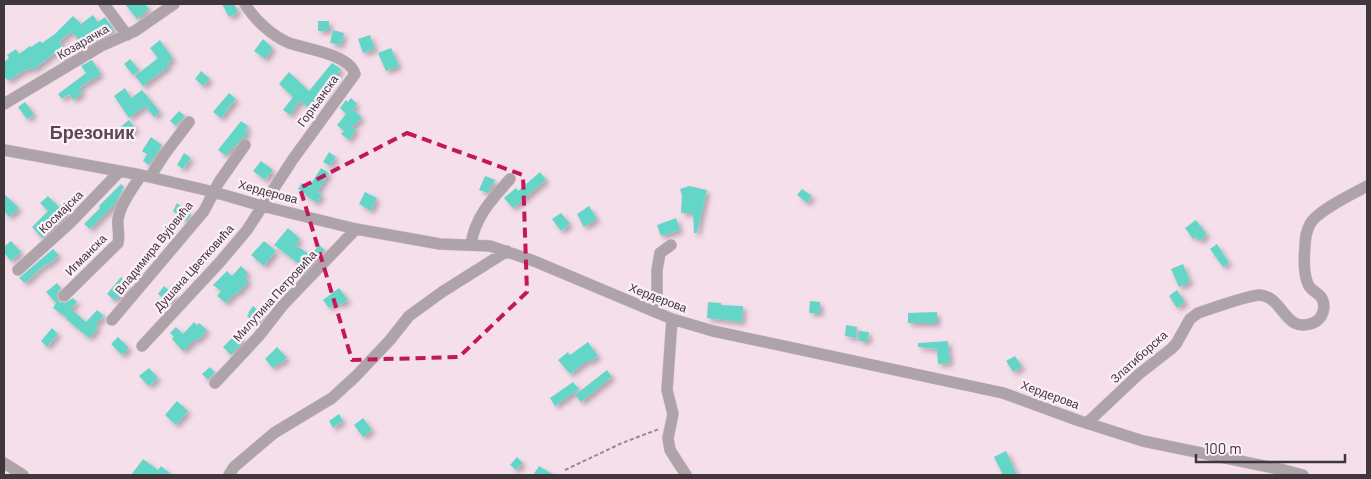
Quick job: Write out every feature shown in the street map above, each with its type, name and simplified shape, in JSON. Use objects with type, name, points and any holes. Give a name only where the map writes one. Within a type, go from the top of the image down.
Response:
[{"type":"street","points":[[104,4],[127,35]]},
{"type":"street","name":"Козарачка","points":[[4,104],[101,46],[135,31],[174,4]]},
{"type":"street","name":"Горњанска","points":[[245,4],[260,22],[274,34],[288,42],[322,52],[344,62],[354,69],[355,74],[293,159],[262,206]]},
{"type":"street","name":"Игманска","points":[[64,296],[118,243],[120,235],[119,217],[127,199],[164,155],[188,122]]},
{"type":"street","name":"Владимира Вујовића","points":[[112,320],[204,211],[214,192],[245,145]]},
{"type":"street","name":"Хердерова","points":[[4,150],[146,176],[356,229],[440,244],[490,246],[508,251],[653,312],[713,331],[1003,393],[1142,441],[1303,475]]},
{"type":"street","name":"Космајска","points":[[18,270],[70,224],[120,171]]},
{"type":"street","points":[[471,244],[473,233],[489,202],[510,179]]},
{"type":"street","name":"Златиборска","points":[[1087,423],[1139,374],[1171,349],[1176,344],[1190,319],[1198,313],[1260,295],[1272,299],[1292,322],[1298,325],[1316,322],[1321,318],[1324,306],[1321,298],[1308,286],[1306,279],[1305,244],[1308,230],[1315,218],[1327,209],[1367,186]]},
{"type":"street","name":"Душана Цветковића","points":[[142,346],[220,262],[247,230],[262,206]]},
{"type":"street","name":"Милутина Петровића","points":[[215,383],[258,337],[283,305],[356,229]]},
{"type":"street","points":[[653,312],[657,303],[657,270],[660,253],[671,245]]},
{"type":"street","points":[[229,475],[234,467],[274,433],[332,398],[390,340],[409,316],[442,292],[508,251]]},
{"type":"street","points":[[672,319],[667,390],[673,414],[668,438],[670,450],[686,475]]},
{"type":"street","points":[[4,464],[23,475]]},
{"type":"path","points":[[566,470],[670,424]]},
{"type":"highlighted area","points":[[407,133],[523,175],[527,292],[459,357],[352,360],[300,188]]},
{"type":"building","points":[[125,4],[145,4],[149,9],[137,19]]},
{"type":"building","points":[[222,4],[234,4],[238,12],[229,17]]},
{"type":"building","points":[[93,15],[98,22],[105,17],[114,30],[86,46],[71,32],[59,42],[69,56],[62,61],[56,52],[33,70],[31,68],[27,71],[26,69],[8,81],[4,76],[4,62],[9,58],[7,55],[16,49],[19,54],[40,41],[42,43],[55,34],[73,16],[81,24]]},
{"type":"building","points":[[318,21],[329,21],[329,31],[318,31]]},
{"type":"building","points":[[333,30],[344,33],[341,45],[330,43]]},
{"type":"building","points":[[370,35],[375,49],[363,53],[358,39]]},
{"type":"building","points":[[263,39],[273,48],[265,59],[254,51]]},
{"type":"building","points":[[160,40],[173,59],[167,64],[169,66],[143,86],[135,76],[158,58],[150,48]]},
{"type":"building","points":[[391,48],[399,66],[386,71],[378,53]]},
{"type":"building","points":[[130,59],[139,70],[133,75],[124,64]]},
{"type":"building","points":[[92,60],[101,74],[79,88],[83,92],[73,100],[69,94],[62,99],[58,94],[86,73],[81,66]]},
{"type":"building","points":[[332,63],[341,69],[319,100],[316,97],[308,107],[300,101],[290,115],[283,110],[293,97],[279,84],[289,72],[309,91]]},
{"type":"building","points":[[201,71],[210,79],[203,86],[195,79]]},
{"type":"building","points":[[125,88],[131,98],[142,90],[160,112],[154,117],[145,106],[129,118],[114,96]]},
{"type":"building","points":[[229,93],[236,99],[221,118],[213,112]]},
{"type":"building","points":[[351,98],[357,104],[353,109],[362,118],[352,127],[356,130],[349,140],[341,134],[344,131],[337,125],[346,114],[340,108],[346,100],[348,102]]},
{"type":"building","points":[[25,102],[34,114],[27,119],[18,107]]},
{"type":"building","points":[[179,111],[185,116],[176,126],[170,121]]},
{"type":"building","points":[[129,120],[136,129],[126,137],[119,128]]},
{"type":"building","points":[[241,121],[248,126],[245,130],[248,132],[235,147],[233,146],[226,156],[218,150]]},
{"type":"building","points":[[151,137],[162,145],[149,165],[143,161],[147,154],[142,151]]},
{"type":"building","points":[[329,152],[336,157],[330,166],[323,162]]},
{"type":"building","points":[[184,153],[191,158],[183,169],[177,165]]},
{"type":"building","points":[[261,161],[273,170],[265,180],[253,171]]},
{"type":"building","points":[[321,168],[329,173],[317,192],[322,194],[317,203],[298,189],[302,183],[309,187]]},
{"type":"building","points":[[540,172],[546,180],[513,208],[504,198],[516,188],[518,191]]},
{"type":"building","points":[[485,176],[495,180],[488,193],[479,190]]},
{"type":"building","points":[[121,184],[124,187],[115,204],[90,229],[84,224]]},
{"type":"building","points":[[689,186],[707,190],[697,233],[694,233],[693,213],[681,213],[682,195],[680,189]]},
{"type":"building","points":[[802,189],[812,196],[807,203],[797,195]]},
{"type":"building","points":[[365,192],[377,198],[371,211],[359,204]]},
{"type":"building","points":[[4,194],[19,208],[9,217],[4,211]]},
{"type":"building","points":[[48,196],[59,207],[62,205],[69,213],[42,238],[32,227],[48,211],[40,203]]},
{"type":"building","points":[[177,203],[191,215],[186,221],[173,211]]},
{"type":"building","points":[[589,206],[597,219],[584,227],[577,214]]},
{"type":"building","points":[[561,213],[570,224],[561,231],[552,219]]},
{"type":"building","points":[[676,218],[680,230],[661,236],[657,225]]},
{"type":"building","points":[[1196,220],[1207,235],[1199,241],[1196,236],[1193,239],[1185,228]]},
{"type":"building","points":[[288,228],[300,239],[295,245],[311,255],[319,245],[325,250],[300,276],[294,270],[299,264],[274,245]]},
{"type":"building","points":[[11,241],[21,252],[11,261],[4,253],[4,247]]},
{"type":"building","points":[[264,241],[276,251],[264,266],[251,255]]},
{"type":"building","points":[[1217,244],[1229,263],[1223,267],[1210,249]]},
{"type":"building","points":[[53,249],[59,255],[48,265],[46,264],[25,283],[19,278]]},
{"type":"building","points":[[1183,264],[1190,282],[1179,287],[1171,269]]},
{"type":"building","points":[[241,266],[248,273],[244,277],[249,281],[226,303],[217,296],[221,291],[213,285],[227,271],[232,276]]},
{"type":"building","points":[[121,277],[129,285],[115,301],[107,294]]},
{"type":"building","points":[[57,283],[61,288],[57,294],[58,301],[65,303],[73,298],[77,302],[71,309],[86,322],[97,310],[104,316],[95,325],[98,328],[89,338],[53,308],[56,303],[46,292]]},
{"type":"building","points":[[164,286],[176,296],[170,304],[158,294]]},
{"type":"building","points":[[339,288],[348,300],[340,305],[338,302],[329,308],[323,300]]},
{"type":"building","points":[[1177,290],[1185,302],[1177,308],[1169,296]]},
{"type":"building","points":[[810,301],[820,302],[820,313],[809,313]]},
{"type":"building","points":[[708,302],[721,303],[721,305],[743,306],[742,322],[707,318]]},
{"type":"building","points":[[253,306],[262,314],[254,323],[247,316]]},
{"type":"building","points":[[937,312],[937,323],[908,323],[908,313]]},
{"type":"building","points":[[194,322],[197,325],[199,323],[207,330],[197,341],[195,339],[183,351],[172,339],[174,337],[170,333],[176,327],[183,334]]},
{"type":"building","points":[[846,325],[857,327],[856,338],[845,336]]},
{"type":"building","points":[[52,328],[58,334],[47,347],[41,341]]},
{"type":"building","points":[[859,331],[869,332],[868,341],[859,341]]},
{"type":"building","points":[[237,333],[244,340],[231,355],[223,347]]},
{"type":"building","points":[[118,337],[129,348],[122,355],[111,344]]},
{"type":"building","points":[[948,341],[950,363],[938,364],[937,349],[918,347],[918,343]]},
{"type":"building","points":[[588,342],[598,356],[590,362],[588,360],[570,374],[558,360],[568,352],[570,355]]},
{"type":"building","points":[[277,347],[287,358],[273,368],[265,359]]},
{"type":"building","points":[[1015,356],[1022,367],[1013,372],[1006,361]]},
{"type":"building","points":[[210,367],[215,372],[208,380],[202,374]]},
{"type":"building","points":[[149,368],[158,378],[149,386],[139,376]]},
{"type":"building","points":[[607,370],[612,377],[581,402],[575,395]]},
{"type":"building","points":[[573,382],[579,389],[555,406],[550,398]]},
{"type":"building","points":[[177,401],[188,411],[176,425],[165,415]]},
{"type":"building","points":[[339,414],[343,421],[333,428],[329,421]]},
{"type":"building","points":[[363,418],[372,430],[363,437],[354,425]]},
{"type":"building","points":[[1006,451],[1017,475],[1003,475],[994,457]]},
{"type":"building","points":[[517,457],[523,463],[516,470],[510,465]]},
{"type":"building","points":[[143,459],[158,470],[161,466],[172,475],[131,475]]},
{"type":"building","points":[[539,466],[554,475],[533,475]]},
{"type":"district","name":"Брезоник","points":[[92,133]]}]
